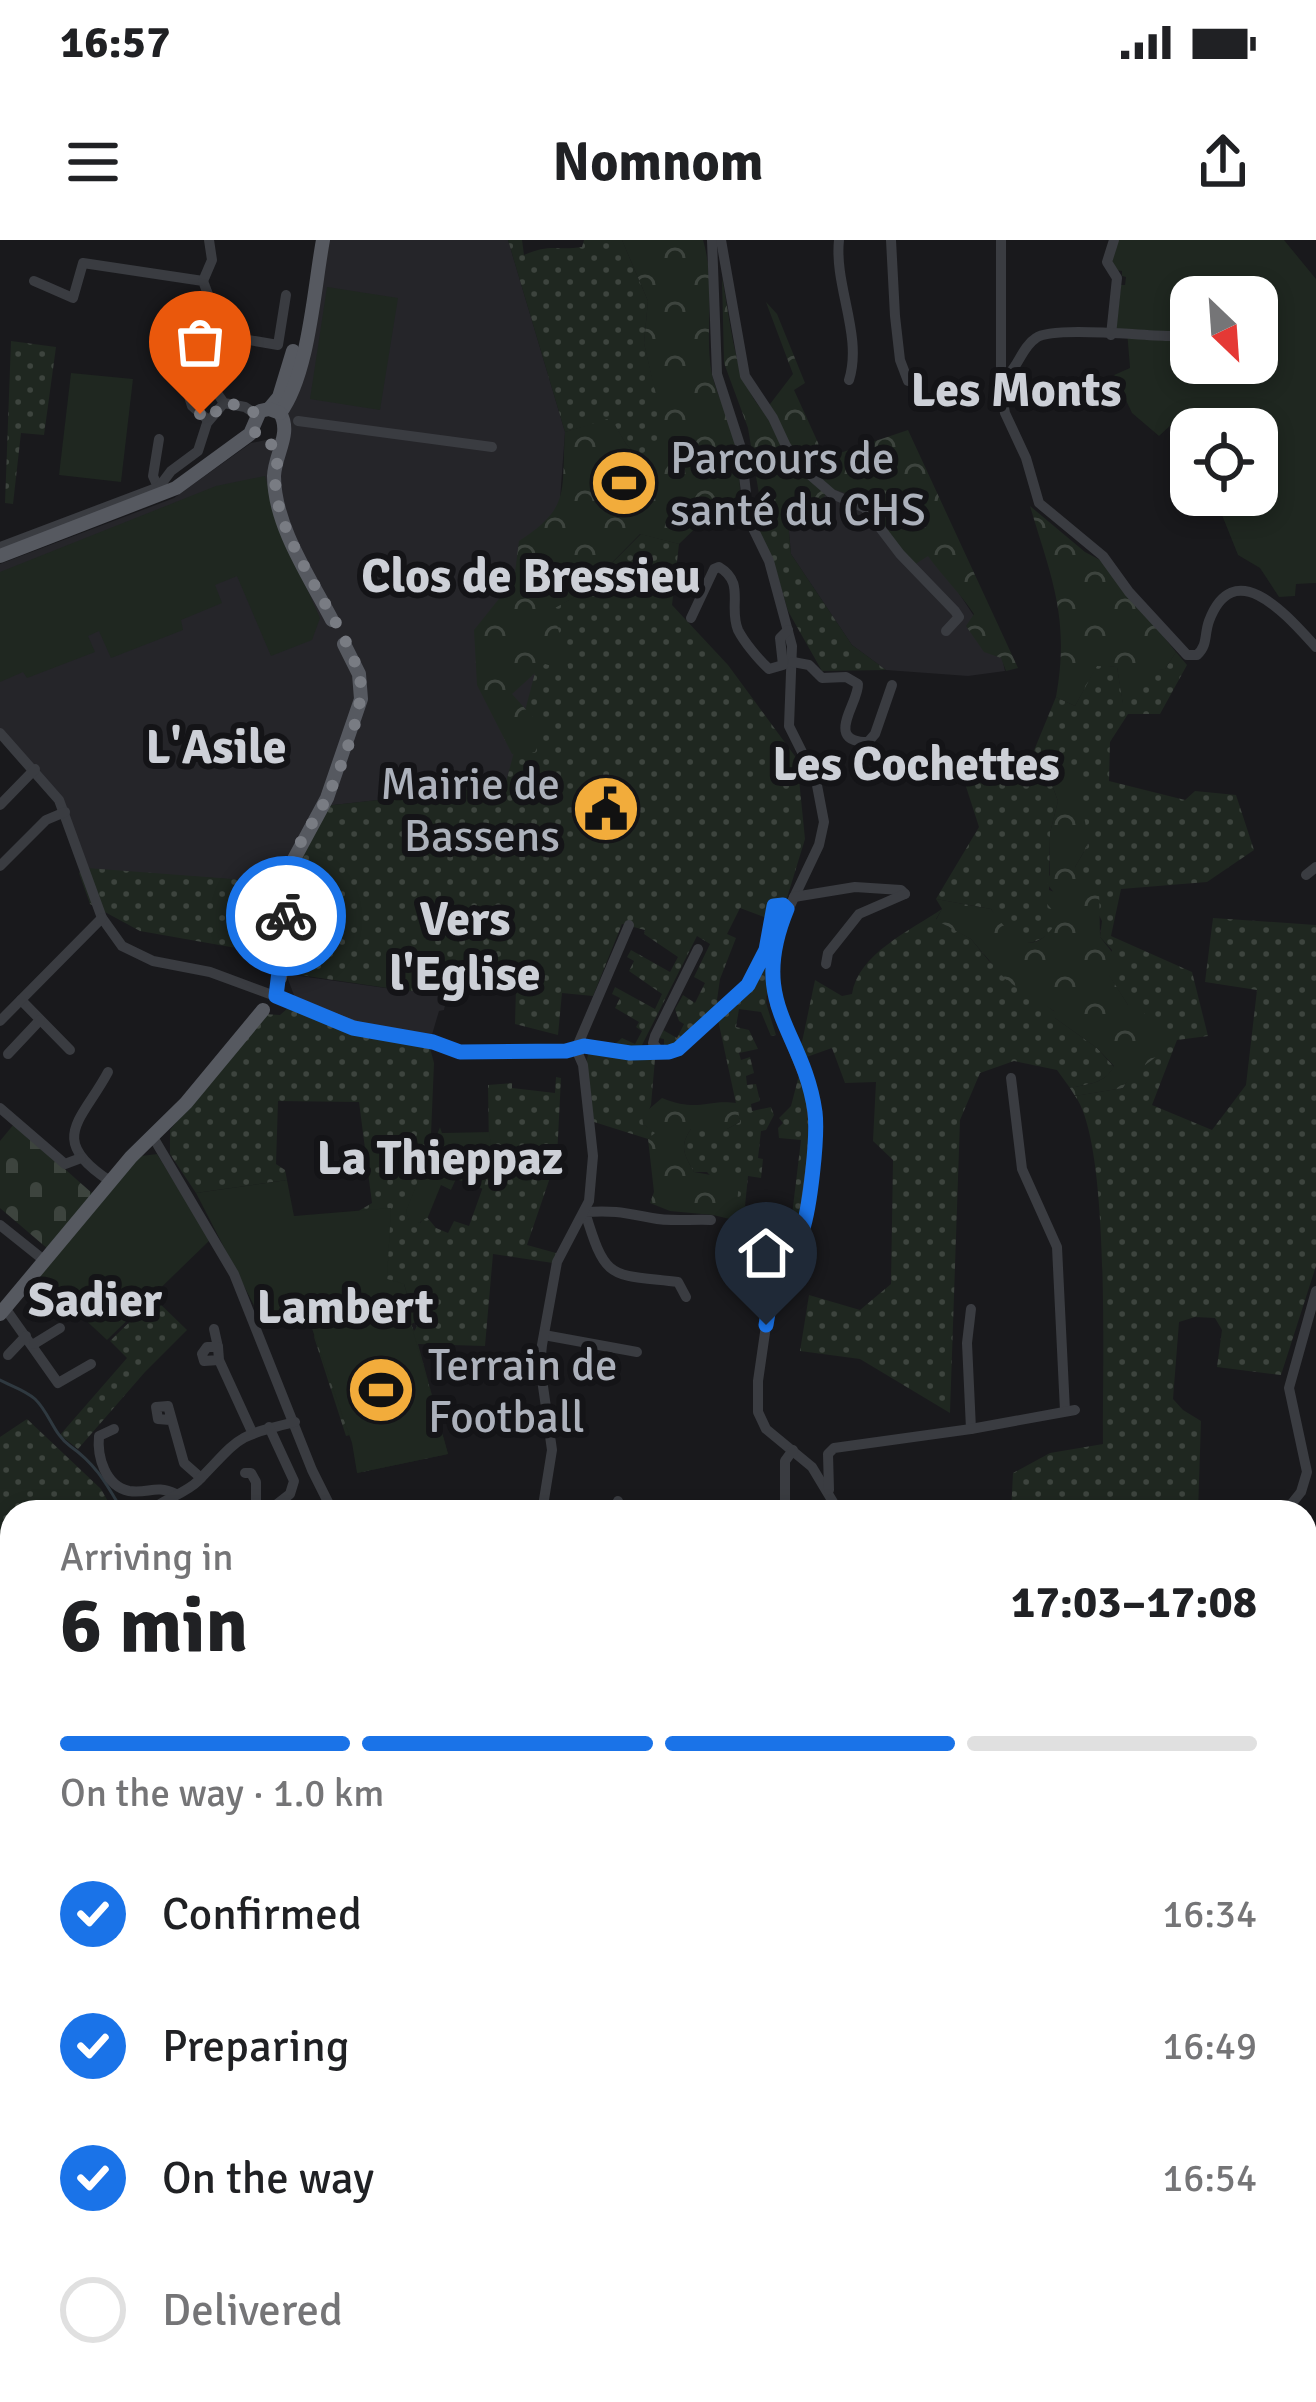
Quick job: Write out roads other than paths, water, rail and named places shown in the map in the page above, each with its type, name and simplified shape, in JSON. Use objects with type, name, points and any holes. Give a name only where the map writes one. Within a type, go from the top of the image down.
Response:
[{"type":"main road","points":[[0,556],[176,488],[288,400],[302,352],[319,240]]},
{"type":"main road","points":[[264,415],[279,457],[274,475],[276,497],[332,620]]},
{"type":"main road","points":[[0,556],[174,498],[250,442],[270,439],[285,425],[264,415]]},
{"type":"main road","points":[[280,978],[294,859],[327,798],[361,699],[359,674],[344,644]]},
{"type":"main road","points":[[3,1311],[110,1181],[263,1010]]},
{"type":"street","points":[[209,240],[212,260],[203,281],[209,297],[216,385],[224,403]]},
{"type":"street","points":[[714,240],[717,374],[741,448],[749,520],[769,561],[788,630],[793,662],[789,726],[816,779],[824,822],[819,845],[778,931],[772,985],[775,1004],[816,1117],[805,1217],[769,1305],[757,1397],[760,1421],[793,1450],[834,1500]]},
{"type":"street","points":[[714,240],[745,376],[801,467],[832,494],[866,508],[900,554],[956,611],[959,617],[946,631]]},
{"type":"street","points":[[839,240],[855,361],[849,380]]},
{"type":"street","points":[[891,240],[900,360],[908,381]]},
{"type":"street","points":[[1001,240],[999,379],[1005,413],[1024,452],[1039,503],[1103,556],[1187,655],[1197,656],[1204,648],[1209,621],[1221,602],[1238,592],[1253,592],[1279,608],[1316,647]]},
{"type":"street","points":[[1111,335],[1117,278],[1107,262],[1114,240]]},
{"type":"street","points":[[34,280],[73,298],[83,263],[203,281]]},
{"type":"street","points":[[213,334],[278,345],[286,295]]},
{"type":"street","points":[[999,379],[1011,374],[1027,346],[1055,331],[1170,336]]},
{"type":"street","points":[[208,420],[192,406],[188,393],[196,384],[216,385]]},
{"type":"street","points":[[224,403],[264,415]]},
{"type":"street","points":[[0,556],[158,487],[198,451],[208,420],[224,403]]},
{"type":"street","points":[[298,421],[492,447]]},
{"type":"street","points":[[158,487],[154,476],[159,440]]},
{"type":"street","points":[[691,618],[703,588],[719,567],[736,585],[739,631],[769,669],[783,664],[781,638],[788,630]]},
{"type":"street","points":[[332,620],[344,644]]},
{"type":"street","points":[[793,662],[809,665],[826,680],[846,677],[858,683],[860,693],[845,725],[857,742],[868,742],[875,734],[892,685]]},
{"type":"street","points":[[0,733],[35,769],[65,812],[101,918],[128,951],[210,972],[353,1028],[433,1042],[460,1052],[584,1046],[630,1053],[678,1049],[737,997],[766,950],[774,906],[855,887],[905,893],[874,905],[847,925],[826,964]]},
{"type":"street","points":[[0,805],[35,769]]},
{"type":"street","points":[[0,866],[46,820],[65,812]]},
{"type":"street","points":[[0,1021],[101,918]]},
{"type":"street","points":[[629,925],[576,1049],[584,1065],[593,1156],[585,1212],[607,1268],[623,1276],[678,1282],[686,1297]]},
{"type":"street","points":[[660,1052],[653,1043],[655,1036],[698,949]]},
{"type":"street","points":[[263,1010],[276,996],[280,978]]},
{"type":"street","points":[[21,1000],[70,1050]]},
{"type":"street","points":[[8,1054],[40,1020]]},
{"type":"street","points":[[108,1072],[74,1123],[74,1143],[81,1159],[110,1181]]},
{"type":"street","points":[[829,1490],[828,1454],[834,1448],[970,1430],[1070,1410],[1057,1247],[1022,1169],[1011,1078]]},
{"type":"street","points":[[0,1108],[65,1164],[81,1159]]},
{"type":"street","points":[[153,1137],[223,1252],[328,1500]]},
{"type":"street","points":[[545,1500],[552,1465],[540,1365],[557,1262],[569,1232],[585,1212],[711,1220]]},
{"type":"street","points":[[0,1225],[45,1261]]},
{"type":"street","points":[[1294,1500],[1306,1472],[1288,1388],[1316,1291]]},
{"type":"street","points":[[970,1430],[967,1343],[971,1309]]},
{"type":"street","points":[[3,1311],[30,1340],[61,1389],[91,1364]]},
{"type":"street","points":[[8,1355],[60,1328]]},
{"type":"street","points":[[214,1329],[219,1354],[251,1432]]},
{"type":"street","points":[[544,1335],[637,1352]]},
{"type":"street","points":[[161,1390],[184,1463],[201,1478]]},
{"type":"street","points":[[269,1427],[290,1409]]},
{"type":"street","points":[[167,1500],[201,1478],[229,1446],[251,1432],[295,1422]]},
{"type":"street","points":[[269,1427],[294,1481],[282,1500]]},
{"type":"street","points":[[114,1430],[99,1436],[98,1449],[113,1483],[129,1491],[157,1486],[176,1494]]},
{"type":"street","points":[[784,1500],[785,1461],[793,1450]]},
{"type":"street","points":[[245,1473],[251,1473],[256,1482],[256,1500]]},
{"type":"waterway","points":[[0,1380],[35,1399],[116,1500]]},
{"type":"place","name":"Parcours de santé du CHS","points":[[624,483]]},
{"type":"place","name":"Mairie de Bassens","points":[[606,809]]},
{"type":"place","name":"Terrain de Football","points":[[381,1390]]},
{"type":"district","name":"Les Monts","points":[[1016,389]]},
{"type":"district","name":"Clos de Bressieu","points":[[531,575]]},
{"type":"district","name":"L'Asile","points":[[216,746]]},
{"type":"district","name":"Les Cochettes","points":[[916,763]]},
{"type":"district","name":"Vers l'Eglise","points":[[465,946]]},
{"type":"district","name":"La Thieppaz","points":[[440,1157]]},
{"type":"district","name":"Sadier","points":[[95,1299]]},
{"type":"district","name":"Lambert","points":[[345,1306]]}]
